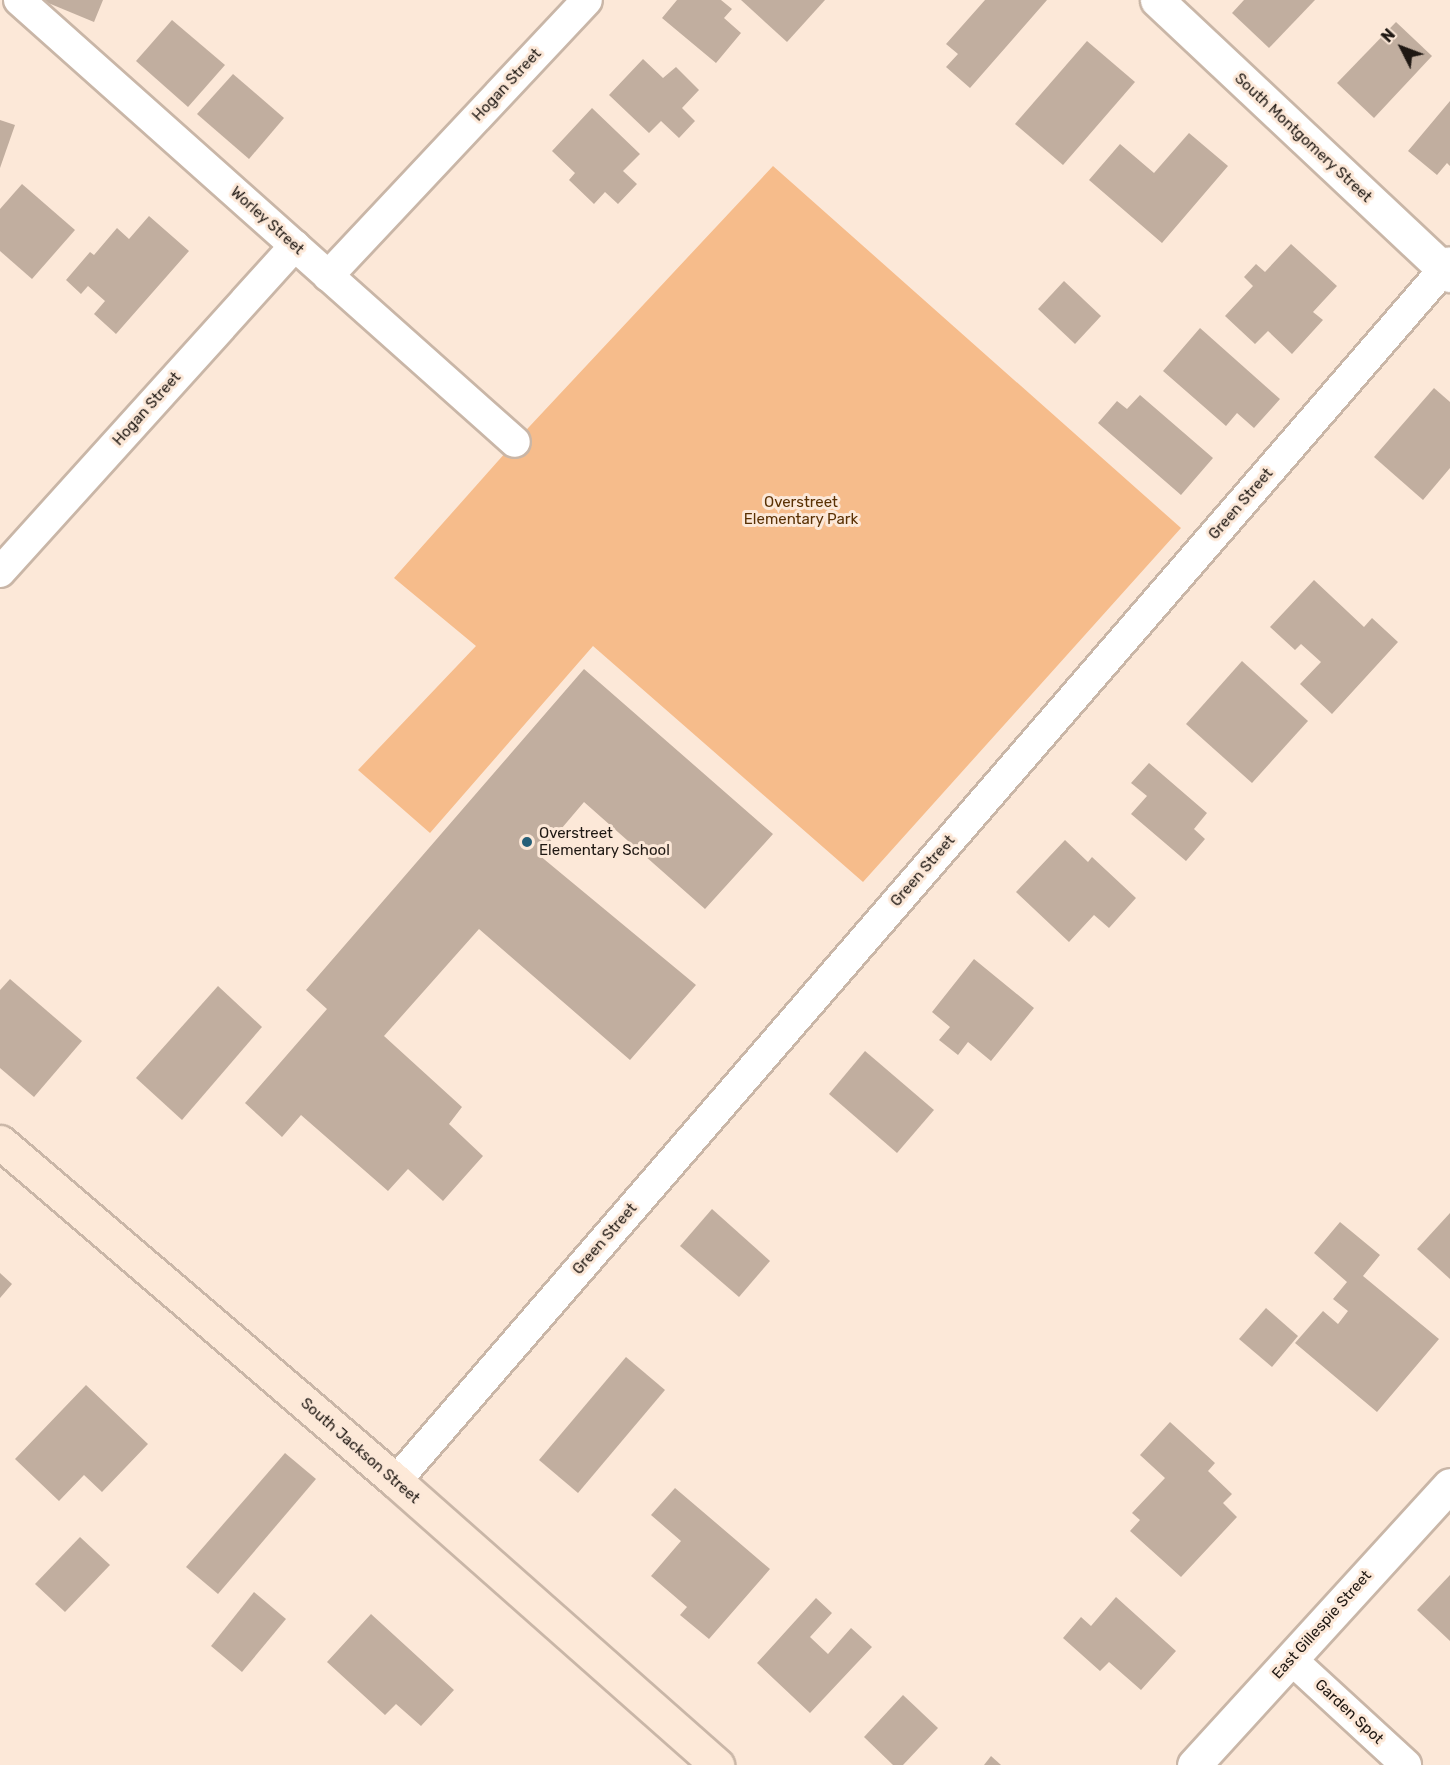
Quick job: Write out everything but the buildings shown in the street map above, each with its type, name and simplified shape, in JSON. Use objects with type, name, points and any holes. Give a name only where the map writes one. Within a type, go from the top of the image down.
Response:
[{"type":"main road","name":"South Jackson Street","points":[[0,1142],[396,1481],[717,1765]]},
{"type":"street","name":"Worley Street","points":[[19,0],[515,442]]},
{"type":"street","name":"Hogan Street","points":[[328,276],[587,0]]},
{"type":"street","name":"South Montgomery Street","points":[[1156,0],[1448,269]]},
{"type":"street","name":"Hogan Street","points":[[0,572],[295,246]]},
{"type":"street","name":"Green Street","points":[[396,1481],[1448,269]]},
{"type":"street","name":"East Gillespie Street","points":[[1194,1765],[1450,1485]]},
{"type":"street","name":"Garden Spot","points":[[1292,1660],[1406,1765]]},
{"type":"green space","name":"Overstreet Elementary Park","points":[[773,166],[1181,528],[863,882],[593,646],[430,833],[358,770],[476,646],[394,578],[515,442]]},
{"type":"place","name":"Overstreet Elementary School","points":[[527,842]]}]
